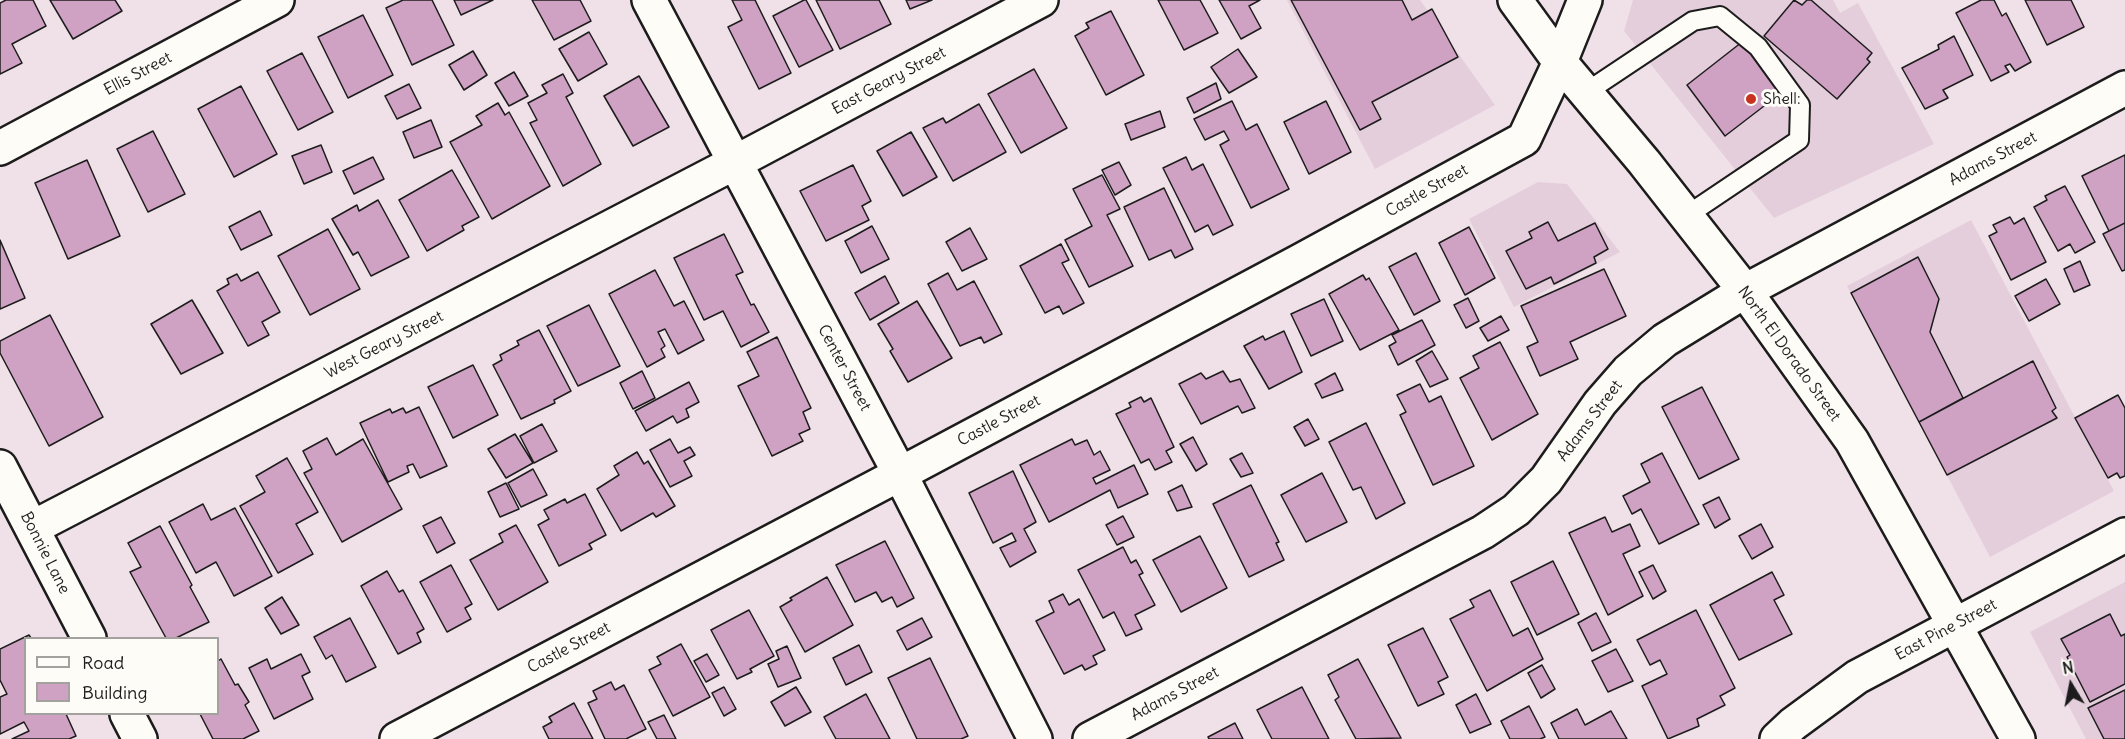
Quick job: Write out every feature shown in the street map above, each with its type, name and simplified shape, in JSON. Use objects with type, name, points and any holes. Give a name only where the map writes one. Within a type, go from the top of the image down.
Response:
[{"type":"street","name":"Ellis Street","points":[[0,148],[277,0]]},
{"type":"street","name":"Center Street","points":[[649,0],[900,474],[1035,739]]},
{"type":"street","name":"East Geary Street","points":[[736,162],[1041,0]]},
{"type":"street","name":"North El Dorado Street","points":[[1515,0],[1560,62],[1644,162],[1745,291],[1852,441],[2018,739]]},
{"type":"street","name":"Castle Street","points":[[397,739],[900,474],[1524,139],[1560,62],[1585,0]]},
{"type":"street","name":"Adams Street","points":[[1090,739],[1484,532],[1516,510],[1546,480],[1600,404],[1629,371],[1683,328],[1745,291],[2125,88]]},
{"type":"street","name":"West Geary Street","points":[[32,528],[736,162]]},
{"type":"street","name":"Bonnie Lane","points":[[0,467],[88,637]]},
{"type":"street","name":"East Pine Street","points":[[1777,739],[1793,724],[1857,677],[2125,535]]},
{"type":"street","points":[[128,715],[141,739]]},
{"type":"lane","points":[[1585,93],[1693,21],[1720,16],[1758,46],[1800,105],[1799,140],[1686,216]]},
{"type":"shaded area","points":[[1287,0],[1420,0],[1495,105],[1375,169]]},
{"type":"shaded area","points":[[1633,0],[1833,0],[1840,13],[1858,3],[1934,144],[1774,218],[1624,31]]},
{"type":"shaded area","points":[[1538,182],[1567,184],[1620,252],[1514,307],[1469,219]]},
{"type":"shaded area","points":[[1971,220],[2114,491],[1990,557],[1847,286]]},
{"type":"shaded area","points":[[2125,582],[2125,739],[2086,739],[2030,632]]},
{"type":"building","points":[[6,0],[33,0],[46,26],[12,44],[22,63],[0,74],[0,3]]},
{"type":"building","points":[[50,0],[115,0],[122,11],[73,39]]},
{"type":"building","points":[[403,0],[432,0],[454,45],[412,65],[386,8]]},
{"type":"building","points":[[454,0],[493,0],[461,15]]},
{"type":"building","points":[[532,0],[580,0],[591,21],[554,40]]},
{"type":"building","points":[[732,0],[755,0],[791,73],[759,89],[728,27],[742,20]]},
{"type":"building","points":[[804,0],[833,50],[799,67],[773,16]]},
{"type":"building","points":[[816,0],[879,0],[891,24],[840,49]]},
{"type":"building","points":[[906,0],[932,0],[910,9]]},
{"type":"building","points":[[1158,0],[1200,0],[1218,33],[1184,50]]},
{"type":"building","points":[[1219,0],[1260,0],[1249,6],[1261,28],[1241,39]]},
{"type":"building","points":[[1291,0],[1402,0],[1412,20],[1432,9],[1458,57],[1372,102],[1381,119],[1360,130]]},
{"type":"building","points":[[1794,0],[1802,5],[1807,0],[1811,0],[1872,53],[1867,59],[1870,62],[1837,99],[1764,36]]},
{"type":"building","points":[[1981,0],[1994,0],[2002,16],[2006,13],[2031,62],[2015,71],[2010,64],[2005,66],[2009,72],[1991,81],[1956,13]]},
{"type":"building","points":[[2025,0],[2071,0],[2084,27],[2047,45]]},
{"type":"building","points":[[1111,11],[1144,75],[1106,95],[1075,36],[1089,28],[1086,23]]},
{"type":"building","points":[[363,15],[393,75],[348,98],[318,37]]},
{"type":"building","points":[[589,32],[607,64],[578,81],[559,49]]},
{"type":"building","points":[[1954,36],[1973,75],[1943,90],[1948,98],[1925,109],[1902,68],[1939,49],[1938,45]]},
{"type":"building","points":[[1742,42],[1781,93],[1725,136],[1687,85]]},
{"type":"building","points":[[1238,49],[1257,77],[1229,93],[1211,67]]},
{"type":"building","points":[[473,51],[487,75],[464,90],[449,65]]},
{"type":"building","points":[[302,53],[333,112],[298,130],[267,71]]},
{"type":"building","points":[[1034,69],[1067,128],[1021,153],[988,94]]},
{"type":"building","points":[[514,72],[528,96],[509,106],[495,83]]},
{"type":"building","points":[[563,74],[573,93],[566,97],[601,164],[563,186],[530,123],[537,120],[528,103],[547,93],[542,85]]},
{"type":"building","points":[[639,76],[669,127],[633,146],[604,96]]},
{"type":"building","points":[[1216,83],[1221,99],[1194,113],[1187,98]]},
{"type":"building","points":[[409,84],[421,108],[397,119],[385,96]]},
{"type":"building","points":[[241,86],[277,154],[234,177],[198,109]]},
{"type":"building","points":[[1232,101],[1246,130],[1257,124],[1289,189],[1251,208],[1220,145],[1229,140],[1224,131],[1205,140],[1194,119]]},
{"type":"building","points":[[1326,101],[1351,152],[1309,174],[1284,122]]},
{"type":"building","points":[[498,103],[505,115],[509,112],[550,186],[492,219],[450,142],[482,125],[476,116]]},
{"type":"building","points":[[979,104],[1006,152],[953,181],[923,128],[943,118],[946,123]]},
{"type":"building","points":[[1160,111],[1165,127],[1131,140],[1125,124]]},
{"type":"building","points":[[431,120],[442,147],[414,158],[403,132]]},
{"type":"building","points":[[153,131],[185,194],[148,212],[117,149]]},
{"type":"building","points":[[911,132],[937,177],[903,196],[877,151]]},
{"type":"building","points":[[321,145],[332,172],[304,184],[292,156]]},
{"type":"building","points":[[2125,155],[2125,223],[2109,231],[2082,176]]},
{"type":"building","points":[[373,157],[384,179],[354,194],[343,171]]},
{"type":"building","points":[[1186,157],[1192,170],[1203,164],[1233,225],[1213,235],[1208,225],[1195,232],[1163,168]]},
{"type":"building","points":[[87,160],[120,236],[68,259],[35,183]]},
{"type":"building","points":[[1119,162],[1131,185],[1115,195],[1102,170]]},
{"type":"building","points":[[853,165],[871,201],[862,206],[869,220],[826,241],[800,191]]},
{"type":"building","points":[[452,170],[479,217],[462,226],[464,230],[427,251],[399,200]]},
{"type":"building","points":[[1102,175],[1120,209],[1107,215],[1133,266],[1089,287],[1065,240],[1092,226],[1073,189]]},
{"type":"building","points":[[2065,186],[2095,242],[2075,253],[2070,244],[2058,251],[2034,207],[2047,200],[2045,196]]},
{"type":"building","points":[[1164,188],[1193,249],[1175,258],[1171,250],[1149,260],[1124,207]]},
{"type":"building","points":[[378,200],[409,257],[371,276],[358,252],[353,255],[332,219],[357,205],[359,211]]},
{"type":"building","points":[[260,211],[272,235],[241,250],[229,227]]},
{"type":"building","points":[[2010,217],[2014,224],[2024,218],[2046,262],[2011,280],[1989,236],[1997,232],[1993,225]]},
{"type":"building","points":[[1548,222],[1558,241],[1595,223],[1608,249],[1594,257],[1596,263],[1554,284],[1551,277],[1526,289],[1506,251],[1532,238],[1529,232]]},
{"type":"building","points":[[2125,223],[2125,270],[2122,271],[2103,234]]},
{"type":"building","points":[[872,226],[889,259],[861,273],[845,241]]},
{"type":"building","points":[[1469,227],[1495,278],[1465,295],[1439,243]]},
{"type":"building","points":[[970,228],[987,259],[962,271],[946,242]]},
{"type":"building","points":[[328,229],[360,289],[310,315],[278,256]]},
{"type":"building","points":[[724,234],[743,272],[736,275],[751,305],[754,304],[769,332],[741,347],[723,311],[704,320],[674,258]]},
{"type":"building","points":[[0,240],[25,298],[0,309]]},
{"type":"building","points":[[1061,244],[1069,260],[1062,263],[1084,303],[1063,314],[1059,306],[1045,313],[1020,266]]},
{"type":"building","points":[[1416,253],[1440,301],[1414,315],[1389,267]]},
{"type":"building","points":[[1918,257],[1939,299],[1930,332],[1963,398],[1919,422],[1851,293]]},
{"type":"building","points":[[2080,261],[2090,285],[2074,292],[2064,269]]},
{"type":"building","points":[[1604,269],[1626,316],[1570,342],[1578,359],[1540,376],[1527,347],[1538,342],[1521,306]]},
{"type":"building","points":[[655,270],[674,306],[684,301],[704,340],[678,354],[665,329],[658,332],[665,346],[661,349],[665,357],[647,367],[609,294]]},
{"type":"building","points":[[258,272],[280,312],[262,322],[269,335],[248,346],[217,291],[229,284],[227,279],[237,274],[241,281]]},
{"type":"building","points":[[948,273],[957,290],[974,281],[1002,334],[984,343],[981,337],[960,346],[928,284]]},
{"type":"building","points":[[1363,275],[1366,280],[1369,278],[1399,330],[1360,350],[1329,294]]},
{"type":"building","points":[[885,276],[899,303],[870,320],[855,293]]},
{"type":"building","points":[[2046,279],[2060,304],[2029,321],[2015,296]]},
{"type":"building","points":[[1468,298],[1479,321],[1466,328],[1454,305]]},
{"type":"building","points":[[1324,299],[1343,341],[1311,356],[1291,314]]},
{"type":"building","points":[[192,300],[223,353],[181,374],[151,324]]},
{"type":"building","points":[[917,301],[952,358],[908,382],[890,351],[893,349],[878,324]]},
{"type":"building","points":[[589,305],[620,366],[578,386],[547,326]]},
{"type":"building","points":[[50,315],[103,417],[49,446],[0,353],[0,341]]},
{"type":"building","points":[[1501,316],[1509,330],[1488,341],[1480,328]]},
{"type":"building","points":[[1422,320],[1435,345],[1398,365],[1389,346],[1396,342],[1392,335]]},
{"type":"building","points":[[539,330],[571,391],[554,400],[555,403],[521,419],[493,365],[502,360],[500,355],[519,345],[517,341]]},
{"type":"building","points":[[1284,331],[1302,372],[1269,389],[1244,346],[1263,336],[1265,340]]},
{"type":"building","points":[[777,337],[811,408],[803,412],[810,429],[799,434],[803,441],[772,456],[738,386],[759,376],[747,352]]},
{"type":"building","points":[[1500,342],[1538,414],[1492,440],[1460,378],[1479,368],[1473,356]]},
{"type":"building","points":[[1432,351],[1448,379],[1430,387],[1416,361]]},
{"type":"building","points":[[2033,361],[2056,408],[2052,411],[2057,418],[1947,475],[1919,422]]},
{"type":"building","points":[[473,365],[498,415],[453,438],[428,387]]},
{"type":"building","points":[[642,371],[655,398],[633,409],[620,383]]},
{"type":"building","points":[[1223,371],[1230,382],[1240,379],[1255,408],[1242,413],[1238,406],[1201,424],[1179,384],[1201,373],[1206,379]]},
{"type":"building","points":[[1335,373],[1343,390],[1322,398],[1315,384]]},
{"type":"building","points":[[689,382],[699,402],[686,409],[689,417],[677,423],[673,416],[646,431],[635,411]]},
{"type":"building","points":[[1420,384],[1429,402],[1441,396],[1474,466],[1433,485],[1400,415],[1406,412],[1397,395]]},
{"type":"building","points":[[1702,387],[1739,459],[1699,479],[1662,407]]},
{"type":"building","points":[[2118,395],[2125,408],[2125,476],[2120,478],[2117,473],[2108,478],[2075,418]]},
{"type":"building","points":[[1141,397],[1144,402],[1151,398],[1174,447],[1166,451],[1172,462],[1155,470],[1149,459],[1141,463],[1116,414],[1131,407],[1129,403]]},
{"type":"building","points":[[419,407],[447,466],[420,478],[413,464],[407,466],[409,472],[388,482],[360,423],[390,409],[392,413],[403,408],[406,413]]},
{"type":"building","points":[[1308,419],[1319,439],[1305,446],[1294,427]]},
{"type":"building","points":[[1366,423],[1405,503],[1376,519],[1361,487],[1353,490],[1329,442]]},
{"type":"building","points":[[542,424],[557,451],[534,463],[520,436]]},
{"type":"building","points":[[515,434],[533,463],[506,478],[488,449]]},
{"type":"building","points":[[1193,437],[1207,464],[1196,471],[1180,444]]},
{"type":"building","points":[[327,438],[336,455],[363,439],[402,509],[342,542],[304,473],[312,469],[303,451]]},
{"type":"building","points":[[670,439],[678,453],[690,447],[695,455],[684,461],[692,476],[670,487],[650,450]]},
{"type":"building","points":[[1072,439],[1075,445],[1087,440],[1094,455],[1100,451],[1110,470],[1093,478],[1096,484],[1134,465],[1148,494],[1118,508],[1110,490],[1049,522],[1020,465]]},
{"type":"building","points":[[637,452],[644,464],[648,461],[675,506],[656,517],[653,513],[621,531],[597,489],[619,475],[614,466]]},
{"type":"building","points":[[1242,453],[1253,473],[1241,477],[1230,459]]},
{"type":"building","points":[[1662,453],[1699,524],[1659,544],[1641,509],[1632,514],[1623,496],[1650,482],[1641,464]]},
{"type":"building","points":[[287,458],[318,512],[296,524],[313,554],[278,573],[240,506],[265,492],[256,476]]},
{"type":"building","points":[[533,469],[547,495],[521,507],[508,483]]},
{"type":"building","points":[[1013,471],[1036,522],[1024,529],[1036,552],[1010,567],[1000,548],[1016,541],[1012,533],[993,543],[969,493]]},
{"type":"building","points":[[1322,473],[1347,522],[1306,542],[1281,495]]},
{"type":"building","points":[[506,483],[519,509],[500,517],[488,492]]},
{"type":"building","points":[[1182,485],[1192,507],[1177,511],[1168,492]]},
{"type":"building","points":[[1251,485],[1279,542],[1276,543],[1284,560],[1249,577],[1213,504]]},
{"type":"building","points":[[585,494],[606,535],[589,544],[592,549],[559,566],[538,525],[549,519],[544,510],[565,499],[567,503]]},
{"type":"building","points":[[1719,497],[1730,519],[1715,528],[1703,505]]},
{"type":"building","points":[[203,504],[211,520],[235,508],[272,576],[234,596],[216,562],[196,573],[169,522]]},
{"type":"building","points":[[1123,516],[1134,537],[1117,545],[1106,525]]},
{"type":"building","points":[[441,517],[455,543],[437,553],[423,526]]},
{"type":"building","points":[[1605,517],[1612,532],[1630,524],[1640,546],[1623,554],[1643,596],[1608,615],[1569,533]]},
{"type":"building","points":[[1761,524],[1773,547],[1752,559],[1739,536]]},
{"type":"building","points":[[516,525],[548,582],[498,610],[470,560],[503,542],[499,534]]},
{"type":"building","points":[[160,526],[209,622],[178,637],[165,637],[130,572],[141,567],[128,543]]},
{"type":"building","points":[[1200,536],[1227,588],[1181,612],[1153,560]]},
{"type":"building","points":[[885,541],[914,598],[897,607],[892,597],[882,602],[876,592],[855,602],[836,565]]},
{"type":"building","points":[[1123,547],[1131,563],[1136,560],[1143,573],[1139,575],[1155,605],[1135,615],[1142,629],[1126,636],[1114,612],[1103,618],[1078,570]]},
{"type":"building","points":[[1553,561],[1579,614],[1537,635],[1511,582]]},
{"type":"building","points":[[451,565],[472,604],[465,608],[471,619],[447,632],[420,582]]},
{"type":"building","points":[[1653,565],[1666,591],[1653,599],[1639,572]]},
{"type":"building","points":[[387,571],[399,592],[403,590],[424,629],[417,633],[421,642],[398,654],[361,586]]},
{"type":"building","points":[[1772,572],[1784,595],[1774,600],[1792,634],[1739,660],[1710,605]]},
{"type":"building","points":[[827,577],[853,625],[805,652],[780,607],[792,600],[790,598]]},
{"type":"building","points":[[1490,590],[1513,636],[1528,628],[1543,659],[1487,691],[1450,619],[1474,607],[1470,600]]},
{"type":"building","points":[[1063,594],[1069,605],[1079,599],[1105,650],[1093,656],[1097,664],[1085,670],[1082,665],[1064,674],[1036,621],[1054,612],[1049,601]]},
{"type":"building","points":[[282,597],[299,625],[281,634],[265,608]]},
{"type":"building","points":[[749,610],[774,656],[750,669],[752,672],[737,679],[711,630]]},
{"type":"building","points":[[1696,610],[1735,688],[1720,696],[1725,705],[1697,719],[1699,726],[1668,739],[1642,686],[1667,674],[1660,660],[1650,665],[1637,640]]},
{"type":"building","points":[[1596,613],[1611,642],[1592,651],[1578,623]]},
{"type":"building","points":[[2110,614],[2121,636],[2125,634],[2125,684],[2090,702],[2067,657],[2070,655],[2061,639]]},
{"type":"building","points":[[350,618],[376,667],[346,682],[332,655],[326,659],[314,637]]},
{"type":"building","points":[[922,618],[932,637],[907,650],[897,631]]},
{"type":"building","points":[[1423,628],[1448,677],[1438,682],[1444,694],[1418,706],[1388,645]]},
{"type":"building","points":[[24,637],[24,715],[66,715],[76,736],[69,739],[12,739],[29,731],[24,722],[0,734],[0,697],[7,694],[0,680],[0,649]]},
{"type":"building","points":[[681,644],[710,697],[673,716],[649,670],[661,664],[657,657]]},
{"type":"building","points":[[859,645],[872,672],[846,685],[833,658]]},
{"type":"building","points":[[787,646],[801,678],[778,687],[768,664],[779,659],[776,651]]},
{"type":"building","points":[[1616,649],[1633,681],[1608,692],[1592,661]]},
{"type":"building","points":[[301,654],[310,672],[302,676],[313,699],[274,719],[249,668],[267,659],[271,669]]},
{"type":"building","points":[[707,654],[719,675],[706,682],[694,661]]},
{"type":"building","points":[[930,658],[968,736],[961,739],[917,739],[888,678]]},
{"type":"building","points":[[221,659],[235,685],[238,684],[249,702],[245,705],[259,731],[243,739],[213,739],[201,715],[219,715],[219,660]]},
{"type":"building","points":[[1358,659],[1401,738],[1356,739],[1335,700],[1339,697],[1328,675]]},
{"type":"building","points":[[1542,665],[1555,689],[1541,698],[1528,673]]},
{"type":"building","points":[[611,682],[615,690],[624,685],[646,729],[626,739],[605,739],[588,703],[597,699],[593,691]]},
{"type":"building","points":[[724,687],[736,709],[724,716],[712,693]]},
{"type":"building","points":[[796,687],[811,712],[785,726],[771,702]]},
{"type":"building","points":[[1302,687],[1329,739],[1272,739],[1257,710]]},
{"type":"building","points":[[2125,690],[2125,739],[2104,739],[2088,708]]},
{"type":"building","points":[[866,694],[890,739],[836,739],[824,717]]},
{"type":"building","points":[[1476,694],[1491,724],[1470,733],[1456,705]]},
{"type":"building","points":[[574,703],[593,739],[549,739],[543,727],[552,722],[549,717]]},
{"type":"building","points":[[1529,706],[1545,737],[1510,739],[1501,721]]},
{"type":"building","points":[[1577,709],[1585,725],[1611,711],[1627,739],[1559,739],[1551,723]]},
{"type":"building","points":[[664,715],[676,739],[657,739],[648,722]]},
{"type":"building","points":[[1235,723],[1243,739],[1209,739],[1208,737]]},
{"type":"place","name":"Shell:","points":[[1751,99]]}]
